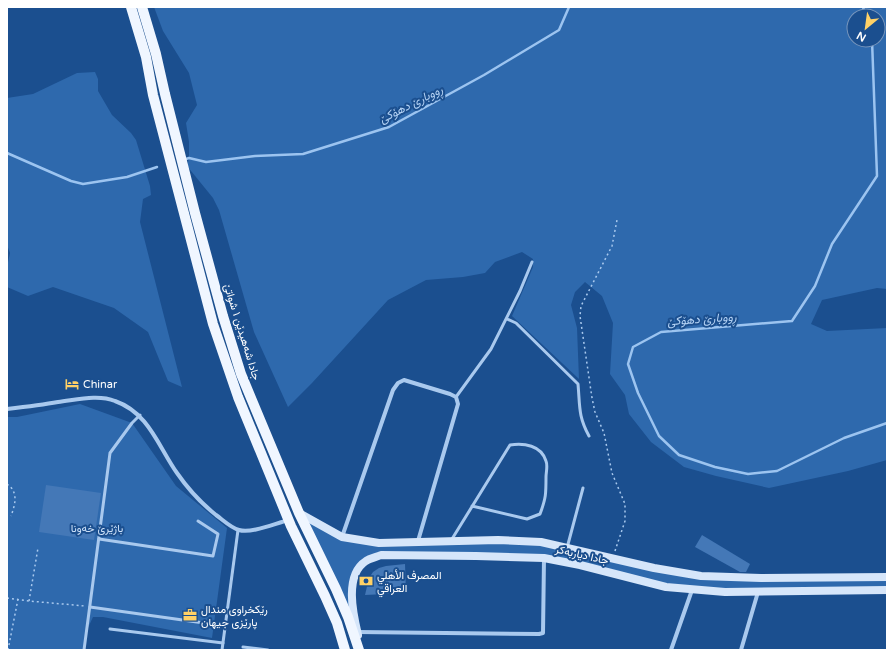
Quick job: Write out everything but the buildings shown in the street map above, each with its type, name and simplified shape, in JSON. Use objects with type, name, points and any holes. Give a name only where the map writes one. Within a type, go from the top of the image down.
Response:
[{"type":"main road","name":"جادا شەهیدێن ١ شواتێ","points":[[131,7],[146,57],[153,95],[241,374],[299,513],[336,589],[360,650]]},
{"type":"main road","name":"جادا شەهیدێن ١ شواتێ","points":[[142,7],[156,54],[190,213],[187,227],[213,324],[238,397],[289,520],[328,602],[345,650]]},
{"type":"main road","name":"جادا دیاربه‌كر","points":[[299,513],[342,537],[379,543],[498,540],[541,542],[654,568],[701,576],[761,578],[887,577]]},
{"type":"main road","points":[[453,541],[456,555]]},
{"type":"main road","name":"جادا دیاربه‌كر","points":[[360,650],[352,601],[352,586],[357,570],[366,560],[381,556],[456,555],[544,558],[580,565],[666,587],[692,590],[725,592],[887,590]]},
{"type":"street","points":[[342,537],[393,390],[398,383],[404,380],[450,394],[456,397],[458,404],[418,541]]},
{"type":"street","points":[[7,409],[98,398],[114,400],[140,415],[152,430],[176,472],[205,506],[226,523],[238,530],[248,531],[289,520]]},
{"type":"street","points":[[357,632],[539,634],[543,632],[544,558]]},
{"type":"street","points":[[670,650],[692,590]]},
{"type":"street","points":[[741,650],[758,592]]},
{"type":"lane","points":[[456,397],[491,349],[507,319],[532,262]]},
{"type":"lane","points":[[507,319],[516,323],[578,384],[580,414],[582,423],[589,436]]},
{"type":"lane","points":[[84,650],[110,453],[132,423],[140,415]]},
{"type":"lane","points":[[453,541],[472,506],[510,445],[520,443],[539,450],[546,462],[546,498],[540,514],[527,519],[472,506]]},
{"type":"lane","points":[[567,548],[583,488]]},
{"type":"lane","points":[[99,539],[213,556],[218,534],[198,520]]},
{"type":"lane","points":[[222,650],[238,530]]},
{"type":"lane","points":[[90,607],[204,623]]},
{"type":"lane","points":[[110,629],[223,643]]},
{"type":"lane","points":[[243,647],[268,650]]},
{"type":"path","points":[[613,559],[625,521],[625,504],[612,473],[604,434],[595,412],[580,316],[581,306],[612,246],[617,220]]},
{"type":"path","points":[[7,484],[15,493],[16,499],[11,516]]},
{"type":"path","points":[[29,601],[38,548]]},
{"type":"path","points":[[7,598],[90,607]]},
{"type":"path","points":[[8,650],[18,599]]},
{"type":"green space","points":[[154,7],[887,7],[887,289],[877,288],[822,300],[811,324],[827,331],[887,328],[887,460],[848,471],[769,488],[684,467],[651,442],[629,414],[625,395],[610,374],[613,323],[602,296],[585,282],[575,292],[571,305],[577,328],[579,379],[512,316],[533,267],[533,259],[522,252],[495,262],[485,273],[463,277],[426,280],[388,300],[288,407],[254,332],[219,210],[213,198],[187,166],[189,158],[189,142],[186,123],[197,105],[189,73],[163,31]]},
{"type":"green space","points":[[95,72],[98,79],[98,91],[112,115],[131,133],[136,140],[150,186],[151,195],[143,199],[140,222],[182,387],[168,381],[148,332],[114,308],[53,287],[28,296],[7,287],[7,267],[10,253],[7,245],[7,98],[33,94],[77,73]]},
{"type":"green space","name":"باژێرێ خه‌ونا","points":[[80,404],[132,423],[176,486],[227,528],[212,638],[103,617],[93,617],[87,630],[84,650],[7,650],[7,417],[17,417]]},
{"type":"green space","points":[[299,513],[356,540],[541,542],[701,576],[887,577],[887,590],[692,590],[544,558],[381,555],[357,570],[355,619]]},
{"type":"waterway","name":"ڕووبارێ دهۆكێ","points":[[186,159],[189,158],[206,162],[255,156],[303,154],[389,127],[484,75],[559,30],[569,7]]},
{"type":"waterway","name":"ڕووبارێ دهۆكێ","points":[[872,48],[877,176],[832,244],[815,286],[792,321],[661,332],[633,347],[628,364],[638,393],[659,436],[679,455],[715,467],[748,474],[777,471],[844,438],[887,423]]},
{"type":"waterway","name":"ڕووبارێ دهۆكێ","points":[[7,153],[71,181],[83,184],[127,177],[157,167]]},
{"type":"place","name":"Chinar","points":[[72,384]]},
{"type":"place","name":"المصرف الأهلي العراقي","points":[[366,581]]},
{"type":"place","name":"رێکخراوی مندال پارێزی جیهان","points":[[190,615]]}]
